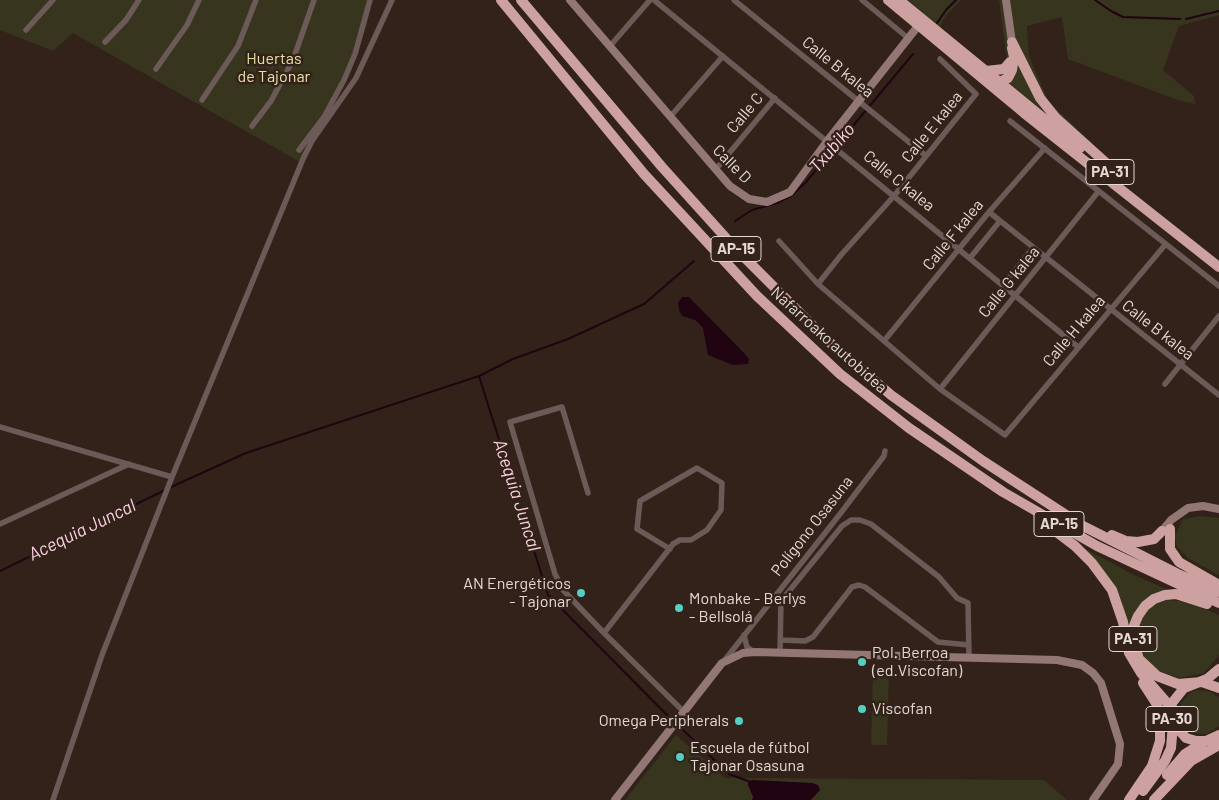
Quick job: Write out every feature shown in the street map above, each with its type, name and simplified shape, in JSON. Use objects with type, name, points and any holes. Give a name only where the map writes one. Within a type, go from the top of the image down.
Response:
[{"type":"highway","name":"Nafarroako autobidea","points":[[501,0],[644,174],[757,296],[840,374],[909,428],[1003,492],[1097,546],[1219,603]]},
{"type":"highway","name":"AP-15","points":[[521,0],[553,36]]},
{"type":"highway","points":[[529,0],[553,36]]},
{"type":"highway","name":"PA-31","points":[[888,0],[1024,113],[1218,264]]},
{"type":"highway","name":"PA-31","points":[[899,0],[1116,176],[1218,264]]},
{"type":"highway","name":"Nafarroako autobidea","points":[[553,36],[662,167],[728,241],[828,341],[891,395],[946,436],[1070,517],[1115,543],[1219,592]]},
{"type":"highway","points":[[1012,46],[1010,62],[1001,83],[1004,91],[1017,102],[1024,113]]},
{"type":"highway","points":[[975,73],[984,75],[994,83],[1001,83],[1008,78],[1012,70],[1014,57],[1012,46]]},
{"type":"highway","points":[[1012,46],[1040,98],[1056,118],[1104,162],[1116,176]]},
{"type":"highway","points":[[986,71],[998,71],[1010,62]]},
{"type":"highway","points":[[840,374],[860,396],[901,430],[973,480],[1055,529],[1075,546],[1112,590],[1132,659],[1168,704],[1172,718]]},
{"type":"highway","points":[[1070,517],[1086,521],[1126,541],[1148,541],[1163,532],[1170,549],[1186,568],[1219,585]]},
{"type":"highway","name":"PA-31","points":[[1192,683],[1171,682],[1147,668],[1134,647],[1132,633],[1135,622],[1145,606],[1165,595],[1182,595],[1219,610]]},
{"type":"highway","points":[[1118,608],[1123,648],[1129,663],[1156,703],[1161,729],[1160,741],[1154,761],[1129,800]]},
{"type":"highway","name":"PA-30","points":[[1136,800],[1165,761],[1171,748],[1172,718],[1177,694],[1192,683],[1207,679],[1219,668]]},
{"type":"highway","name":"PA-30","points":[[1192,683],[1202,682],[1219,688]]},
{"type":"highway","name":"PA-30","points":[[1172,718],[1186,738],[1216,739]]},
{"type":"highway","points":[[1154,800],[1191,761],[1216,739]]},
{"type":"highway","name":"PA-30","points":[[1148,800],[1186,754],[1216,739]]},
{"type":"street","points":[[26,30],[54,0]]},
{"type":"street","points":[[105,42],[126,20],[139,0]]},
{"type":"street","points":[[156,69],[187,25],[199,0]]},
{"type":"street","points":[[202,100],[238,46],[256,0]]},
{"type":"street","points":[[252,126],[271,101],[293,60],[314,0]]},
{"type":"street","points":[[299,150],[324,117],[344,80],[355,54],[370,0]]},
{"type":"street","points":[[53,800],[102,655],[172,477],[303,159],[312,141],[352,84],[374,43],[392,0]]},
{"type":"street","name":"Calle D","points":[[570,0],[730,186],[749,199],[767,202],[790,192],[828,140],[861,104],[918,26]]},
{"type":"street","points":[[610,46],[650,0]]},
{"type":"street","name":"Calle C kalea","points":[[654,0],[828,140],[1078,347]]},
{"type":"street","name":"Calle B kalea","points":[[734,0],[925,156]]},
{"type":"street","points":[[862,0],[908,38]]},
{"type":"street","points":[[1006,0],[1012,46]]},
{"type":"street","points":[[670,117],[724,56]]},
{"type":"street","name":"Calle E kalea","points":[[818,284],[840,255],[894,196],[976,94],[940,59]]},
{"type":"street","name":"Calle C","points":[[716,170],[775,98]]},
{"type":"street","points":[[1010,121],[1219,286]]},
{"type":"street","name":"Calle F kalea","points":[[884,341],[989,212],[1045,148]]},
{"type":"street","name":"Calle G kalea","points":[[940,389],[1098,192]]},
{"type":"street","name":"Calle B kalea","points":[[989,212],[1219,396]]},
{"type":"street","points":[[970,258],[1000,221]]},
{"type":"street","points":[[779,241],[818,284],[940,389]]},
{"type":"street","name":"Calle H kalea","points":[[940,389],[1005,435],[1166,245]]},
{"type":"street","points":[[1003,285],[1033,248]]},
{"type":"street","points":[[1165,384],[1219,316]]},
{"type":"street","points":[[588,493],[562,407],[510,422],[556,574],[563,590],[683,711]]},
{"type":"street","points":[[1,429],[172,477]]},
{"type":"street","name":"Polígono Osasuna","points":[[616,800],[683,711],[840,514],[884,456],[885,451]]},
{"type":"street","points":[[0,524],[129,464]]},
{"type":"street","points":[[604,632],[670,548],[680,540],[690,540],[707,530],[721,510],[722,483],[697,468],[640,502],[638,529],[670,548]]},
{"type":"street","points":[[1163,532],[1181,512],[1196,506],[1219,508]]},
{"type":"street","points":[[780,653],[781,601],[842,526],[851,520],[860,520],[872,524],[939,577],[957,598],[968,603],[969,657]]},
{"type":"street","points":[[781,640],[805,641],[813,637],[852,587],[859,585],[865,587],[938,642],[969,645]]},
{"type":"street","points":[[744,635],[747,647],[755,652]]},
{"type":"street","points":[[722,663],[743,653],[755,652],[1070,661],[1093,673],[1104,691],[1120,744],[1120,754],[1113,773],[1093,800]]},
{"type":"green space","name":"Huertas de Tajonar","points":[[0,0],[372,0],[367,24],[351,72],[300,162],[73,33],[53,51],[0,30]]},
{"type":"green space","points":[[908,0],[961,0],[944,18],[940,27]]},
{"type":"green space","points":[[999,0],[1219,0],[1219,15],[1179,26],[1163,70],[1194,96],[1195,104],[1178,100],[1068,59],[1062,17],[1027,26],[1029,56],[1048,101],[1119,170],[989,68],[1002,65],[1007,60]]},
{"type":"green space","points":[[1201,516],[1219,518],[1219,575],[1188,558],[1177,547],[1175,536],[1183,519]]},
{"type":"green space","points":[[1082,547],[1132,574],[1168,590],[1129,626]]},
{"type":"green space","points":[[1168,600],[1190,602],[1219,615],[1219,655],[1204,673],[1179,678],[1156,670],[1140,652],[1136,642],[1137,630],[1142,616],[1153,605]]},
{"type":"green space","points":[[873,672],[889,673],[887,745],[871,745]]},
{"type":"green space","points":[[1197,690],[1211,692],[1219,698],[1219,726],[1207,734],[1192,733],[1186,729],[1179,717],[1181,703],[1191,692]]},
{"type":"green space","name":"Escuela de fútbol Tajonar Osasuna","points":[[676,735],[725,778],[1044,780],[1067,800],[625,800]]},
{"type":"shaded area","points":[[682,297],[689,297],[743,352],[749,359],[748,364],[733,365],[708,355],[703,328],[695,320],[682,316],[679,310],[678,303]]},
{"type":"shaded area","points":[[748,781],[812,783],[818,785],[820,790],[811,800],[752,800],[753,797]]},
{"type":"waterway","name":"Txubiko","points":[[937,23],[956,0]]},
{"type":"waterway","name":"Txubiko","points":[[1095,0],[1123,17],[1180,19]]},
{"type":"waterway","name":"Txubiko","points":[[1186,19],[1219,11]]},
{"type":"waterway","name":"Txubiko","points":[[735,221],[752,210],[777,203],[791,196],[806,182],[913,54]]},
{"type":"waterway","name":"Acequia Juncal","points":[[171,487],[246,453],[479,376],[513,359],[568,339],[644,304],[694,261]]},
{"type":"waterway","name":"Acequia Juncal","points":[[479,376],[548,595],[668,716]]},
{"type":"waterway","name":"Acequia Juncal","points":[[0,571],[165,490]]},
{"type":"waterway","name":"Acequia Juncal","points":[[679,726],[729,774],[748,781]]},
{"type":"place","name":"AN Energéticos - Tajonar","points":[[581,593]]},
{"type":"place","name":"Monbake - Berlys - Bellsolá","points":[[679,608]]},
{"type":"place","name":"Pol. Berroa (ed.Viscofan)","points":[[862,662]]},
{"type":"place","name":"Viscofan","points":[[862,709]]},
{"type":"place","name":"Omega Peripherals","points":[[739,721]]},
{"type":"place","name":"Escuela de fútbol Tajonar Osasuna","points":[[680,757]]}]
